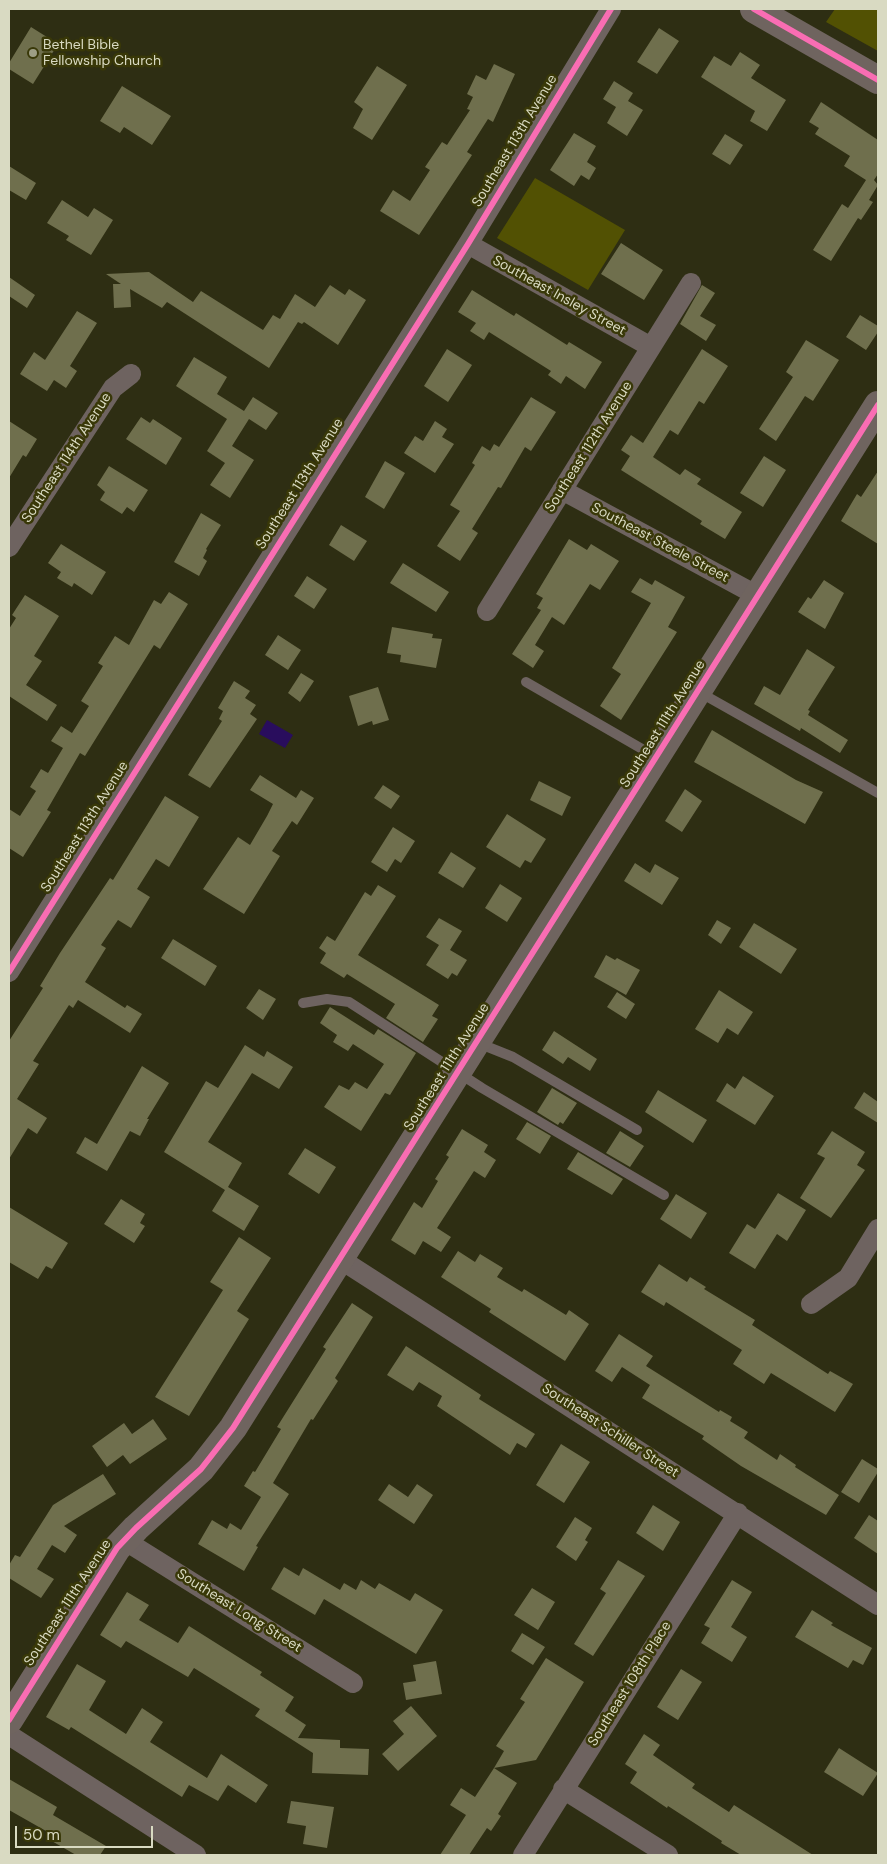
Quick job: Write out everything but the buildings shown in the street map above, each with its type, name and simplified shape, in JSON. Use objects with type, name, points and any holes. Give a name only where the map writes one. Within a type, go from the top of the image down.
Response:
[{"type":"street","name":"Southeast 113th Avenue","points":[[9,972],[231,616],[468,244],[611,9]]},
{"type":"street","points":[[754,9],[878,80]]},
{"type":"street","name":"Southeast Insley Street","points":[[468,244],[651,347]]},
{"type":"street","name":"Southeast 112th Avenue","points":[[487,611],[691,283]]},
{"type":"street","name":"Southeast 114th Avenue","points":[[9,547],[112,388],[131,374]]},
{"type":"street","name":"Southeast 111th Avenue","points":[[9,1720],[102,1569],[124,1540],[212,1456],[233,1428],[878,405]]},
{"type":"street","name":"Southeast Steele Street","points":[[562,490],[758,596]]},
{"type":"street","points":[[811,1304],[848,1278],[878,1229]]},
{"type":"street","name":"Southeast Schiller Street","points":[[340,1258],[878,1605]]},
{"type":"street","name":"Southeast 108th Place","points":[[523,1855],[738,1513]]},
{"type":"street","name":"Southeast Long Street","points":[[124,1540],[353,1683]]},
{"type":"street","points":[[9,1734],[196,1855]]},
{"type":"street","points":[[564,1789],[668,1855]]},
{"type":"lane","points":[[526,682],[657,758]]},
{"type":"lane","points":[[698,692],[878,793]]},
{"type":"lane","points":[[303,1003],[327,999],[349,1002],[458,1072],[664,1195]]},
{"type":"lane","points":[[477,1042],[513,1057],[637,1130]]},
{"type":"shaded area","points":[[835,9],[878,9],[878,51],[826,22]]},
{"type":"shaded area","points":[[535,178],[625,230],[588,290],[497,238]]},
{"type":"shaded area","points":[[267,720],[293,735],[285,748],[259,734]]},
{"type":"cycle path","points":[[9,972],[468,244],[611,9]]},
{"type":"cycle path","points":[[754,9],[878,80]]},
{"type":"cycle path","points":[[9,1720],[117,1548],[136,1528],[201,1469],[233,1428],[878,405]]},
{"type":"place","name":"Bethel Bible Fellowship Church","points":[[33,53]]}]
